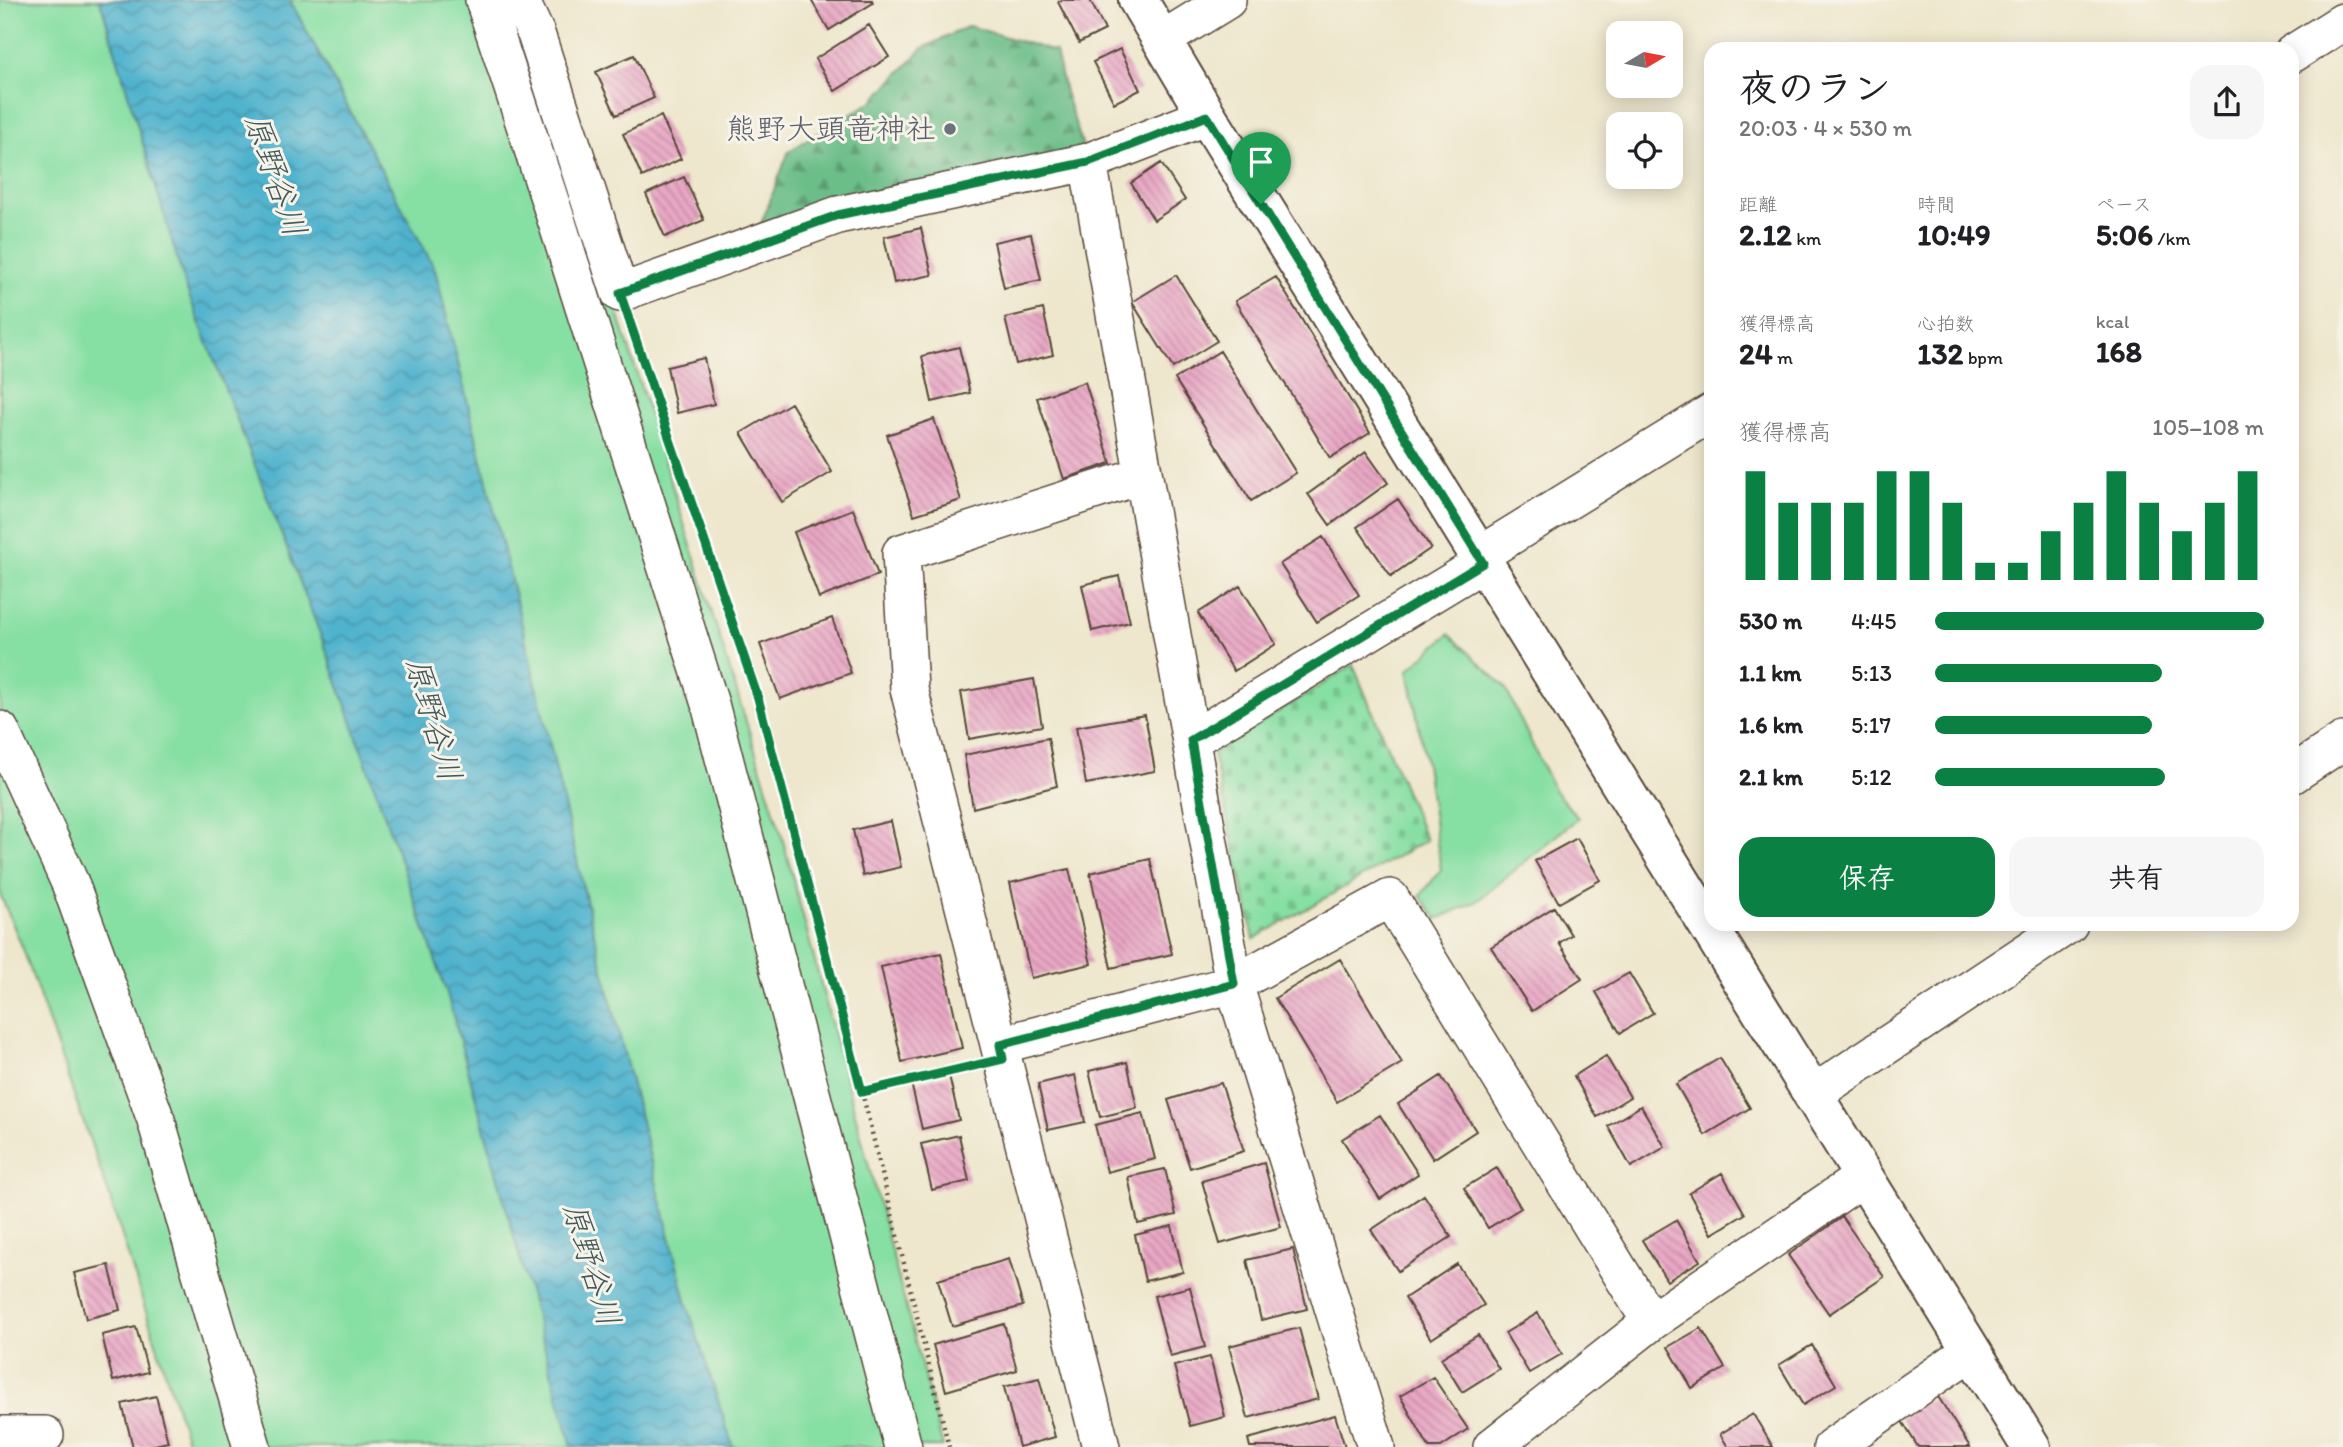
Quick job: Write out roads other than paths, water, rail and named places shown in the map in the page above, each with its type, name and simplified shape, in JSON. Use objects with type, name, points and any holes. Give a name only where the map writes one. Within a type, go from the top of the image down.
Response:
[{"type":"street","points":[[484,0],[710,704],[903,1447]]},
{"type":"street","points":[[520,0],[536,34],[620,293],[838,215],[1088,162],[1207,116]]},
{"type":"street","points":[[1138,0],[1704,921]]},
{"type":"street","points":[[1162,40],[1227,0]]},
{"type":"street","points":[[2299,50],[2343,22]]},
{"type":"street","points":[[1088,162],[1234,984],[1376,1447]]},
{"type":"street","points":[[1191,740],[1704,417]]},
{"type":"street","points":[[1101,1447],[909,689],[901,553],[1143,475]]},
{"type":"street","points":[[0,730],[70,883],[156,1120],[252,1447]]},
{"type":"street","points":[[2299,770],[2343,741]]},
{"type":"street","points":[[1001,1052],[1234,984],[1390,898],[1651,1322]]},
{"type":"street","points":[[1710,931],[2031,1447]]},
{"type":"street","points":[[1812,1096],[2059,931]]},
{"type":"street","points":[[1492,1447],[1651,1322],[1863,1178]]},
{"type":"street","points":[[1832,1447],[1971,1351]]},
{"type":"street","points":[[0,1435],[45,1435]]},
{"type":"water","name":"原野谷川","points":[[100,0],[290,0],[435,269],[592,925],[686,1301],[733,1447],[572,1447],[446,990],[324,644],[186,288]]},
{"type":"place","name":"熊野大頭竜神社","points":[[950,129]]}]
